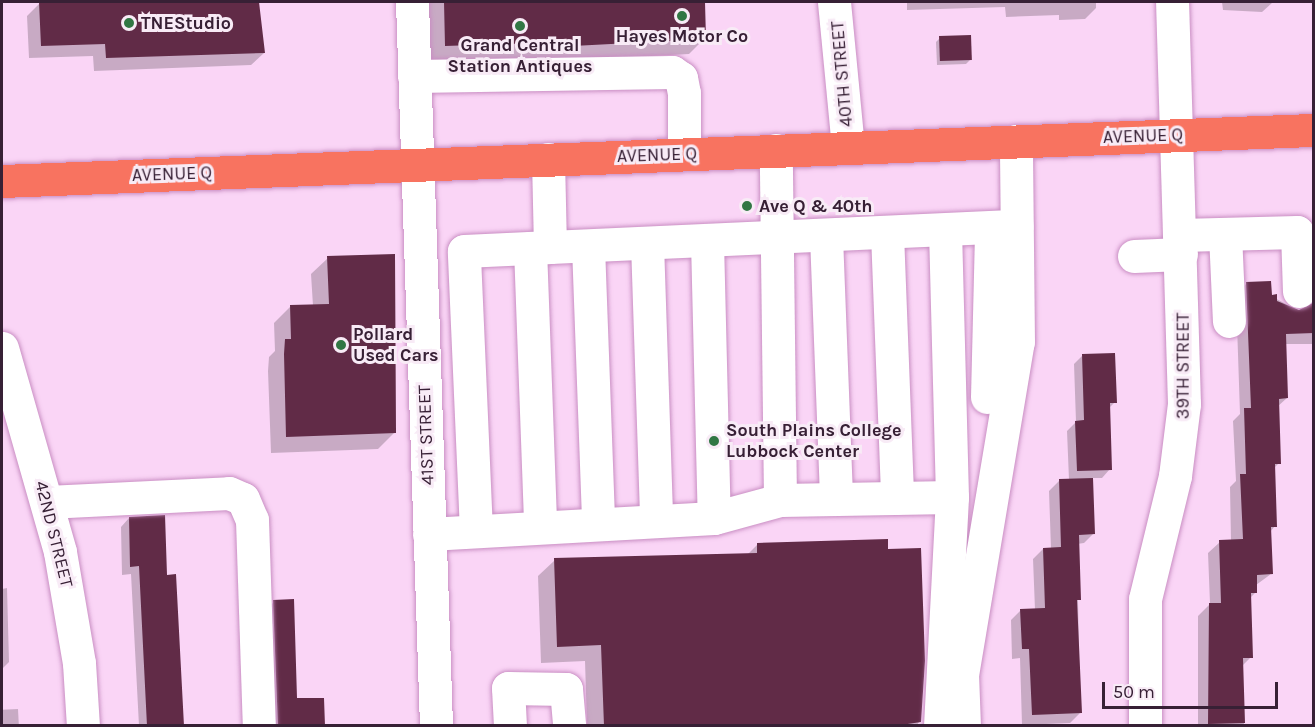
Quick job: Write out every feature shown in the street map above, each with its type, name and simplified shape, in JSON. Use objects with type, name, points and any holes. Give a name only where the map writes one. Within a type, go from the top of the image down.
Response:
[{"type":"highway","name":"AVENUE Q","points":[[2,181],[1314,130]]},
{"type":"street","name":"41ST STREET","points":[[411,2],[436,726]]},
{"type":"street","name":"40TH STREET","points":[[834,2],[848,147]]},
{"type":"street","name":"39TH STREET","points":[[1145,726],[1144,599],[1182,442],[1185,357],[1172,2]]},
{"type":"street","points":[[414,76],[672,72],[681,78],[684,93],[684,154]]},
{"type":"street","points":[[987,397],[1004,227],[1016,141]]},
{"type":"street","points":[[776,150],[779,238],[780,500]]},
{"type":"street","points":[[540,527],[540,248],[548,159]]},
{"type":"street","points":[[476,531],[464,251],[1004,227]]},
{"type":"street","points":[[964,726],[962,675],[1018,342],[1004,227]]},
{"type":"street","points":[[940,726],[952,497],[945,230]]},
{"type":"street","points":[[1134,256],[1225,234],[1297,232],[1299,291]]},
{"type":"street","points":[[887,233],[897,498]]},
{"type":"street","points":[[1225,234],[1229,321]]},
{"type":"street","points":[[826,236],[836,499]]},
{"type":"street","points":[[707,241],[714,518]]},
{"type":"street","points":[[647,243],[656,521]]},
{"type":"street","points":[[588,246],[598,524]]},
{"type":"street","name":"42ND STREET","points":[[2,348],[47,502],[71,605],[83,726]]},
{"type":"street","points":[[47,502],[229,493],[243,499],[252,520],[259,726]]},
{"type":"street","points":[[429,534],[714,518],[780,500],[952,497]]},
{"type":"street","points":[[510,726],[508,688],[566,689],[569,726]]},
{"type":"building","points":[[39,2],[259,2],[265,53],[106,58],[105,44],[41,46]]},
{"type":"building","name":"Grand Central Station Antiques","points":[[444,2],[705,2],[706,39],[535,48],[535,43],[445,46]]},
{"type":"building","points":[[971,35],[972,60],[940,61],[939,36]]},
{"type":"building","name":"Pollard Used Cars","points":[[395,254],[396,433],[286,437],[284,354],[285,339],[291,339],[290,305],[329,304],[327,256]]},
{"type":"building","points":[[1271,281],[1272,295],[1277,294],[1277,301],[1299,310],[1313,303],[1314,333],[1286,334],[1288,398],[1279,399],[1281,464],[1275,464],[1277,527],[1271,527],[1273,574],[1257,575],[1257,593],[1251,593],[1253,658],[1243,658],[1245,723],[1208,724],[1209,603],[1221,603],[1219,540],[1243,539],[1240,474],[1246,474],[1244,408],[1251,408],[1246,282]]},
{"type":"building","points":[[1115,353],[1117,403],[1110,403],[1112,470],[1077,471],[1075,421],[1084,420],[1082,354]]},
{"type":"building","points":[[1093,478],[1095,534],[1079,535],[1081,600],[1077,600],[1082,713],[1032,715],[1029,649],[1022,649],[1020,609],[1045,608],[1043,548],[1061,547],[1059,479]]},
{"type":"building","points":[[165,515],[167,575],[176,574],[184,726],[147,726],[139,566],[130,567],[129,517]]},
{"type":"building","points":[[888,539],[888,549],[921,548],[925,661],[921,722],[894,726],[604,726],[601,645],[557,647],[554,558],[757,553],[757,543]]},
{"type":"building","points":[[294,599],[297,698],[324,698],[325,726],[278,726],[273,600]]},
{"type":"place","name":"Hayes Motor Co","points":[[682,16]]},
{"type":"place","name":"TNEStudio","points":[[129,23]]},
{"type":"place","name":"Grand Central Station Antiques","points":[[520,26]]},
{"type":"place","name":"Ave Q & 40th","points":[[747,206]]},
{"type":"place","name":"Pollard Used Cars","points":[[341,345]]},
{"type":"place","name":"South Plains College Lubbock Center","points":[[714,441]]}]
